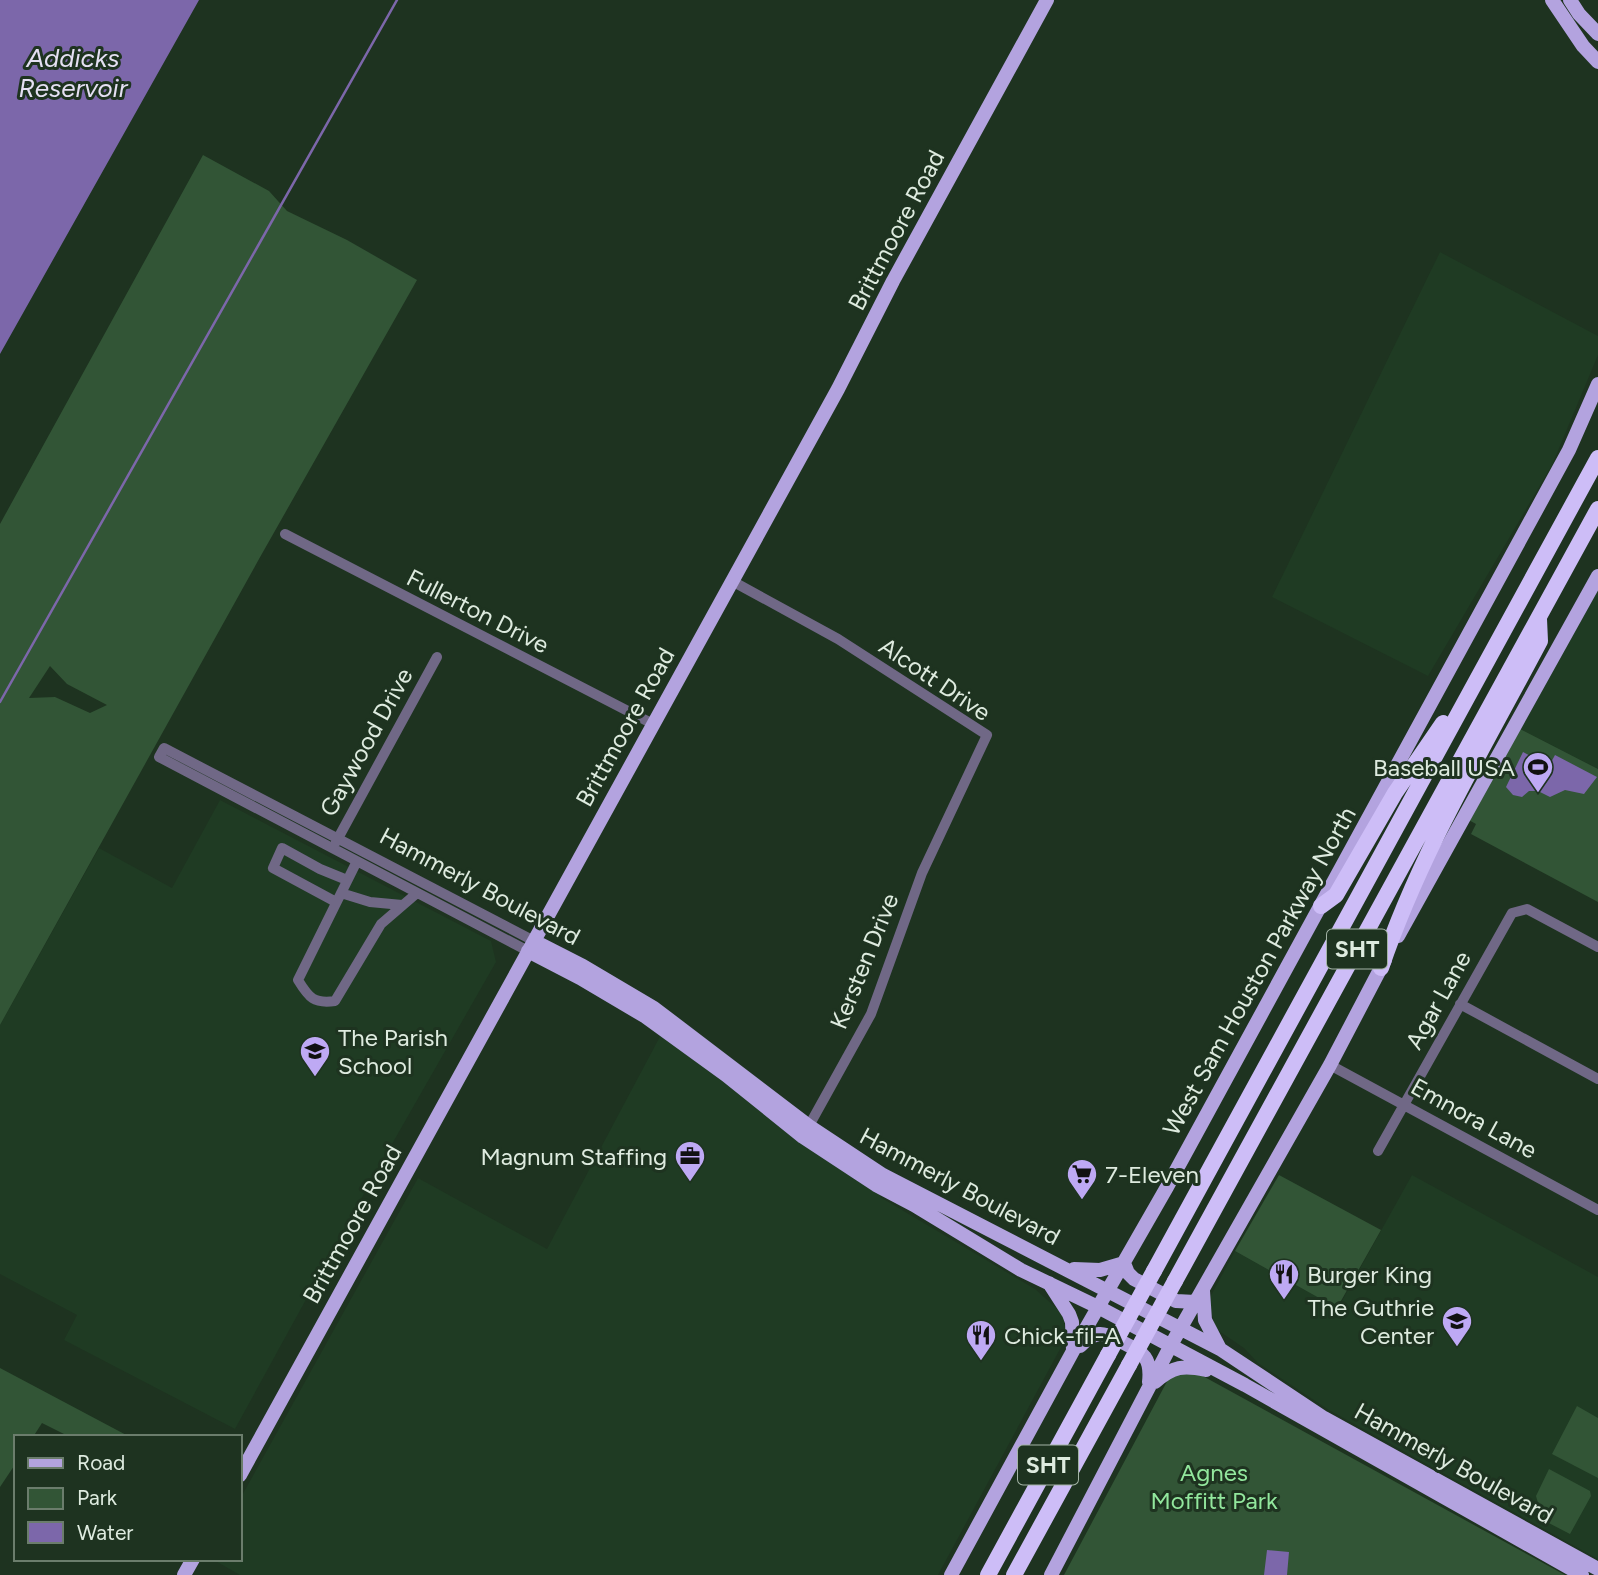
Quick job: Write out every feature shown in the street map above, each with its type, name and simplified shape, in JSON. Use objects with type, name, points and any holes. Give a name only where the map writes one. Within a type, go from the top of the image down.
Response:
[{"type":"highway","name":"SHT","points":[[988,1575],[1598,458]]},
{"type":"highway","name":"SHT","points":[[1014,1575],[1598,509]]},
{"type":"highway","points":[[1381,968],[1393,931],[1415,883],[1540,640],[1539,617]]},
{"type":"highway","points":[[1321,906],[1336,895],[1395,793],[1498,643]]},
{"type":"main road","name":"Brittmoore Road","points":[[242,1471],[732,581],[1047,0]]},
{"type":"main road","points":[[1552,0],[1581,43],[1598,62]]},
{"type":"main road","points":[[1570,0],[1579,15],[1596,32],[1581,43]]},
{"type":"main road","name":"West Sam Houston Parkway North","points":[[951,1575],[1321,906],[1569,450],[1598,384]]},
{"type":"main road","points":[[1051,1575],[1171,1346],[1330,1065],[1598,576]]},
{"type":"main road","name":"Hammerly Boulevard","points":[[531,946],[583,966],[654,1009],[876,1185],[1021,1270],[1098,1307],[1221,1373],[1582,1575]]},
{"type":"main road","name":"Hammerly Boulevard","points":[[806,1132],[883,1175],[1220,1349],[1324,1418],[1598,1569]]},
{"type":"main road","points":[[1067,1268],[1100,1270],[1124,1263],[1134,1279],[1176,1301],[1199,1296]]},
{"type":"main road","points":[[1049,1283],[1072,1322],[1073,1351]]},
{"type":"main road","points":[[1199,1296],[1205,1320],[1220,1349]]},
{"type":"main road","points":[[1073,1351],[1090,1337],[1100,1334],[1108,1336],[1142,1353],[1150,1370],[1149,1387]]},
{"type":"main road","points":[[1149,1387],[1167,1371],[1178,1366],[1221,1373]]},
{"type":"street","name":"Fullerton Drive","points":[[285,534],[653,724]]},
{"type":"street","name":"Alcott Drive","points":[[732,581],[838,639],[986,735],[922,873]]},
{"type":"street","name":"Gaywood Drive","points":[[335,842],[437,657]]},
{"type":"street","name":"Hammerly Boulevard","points":[[161,752],[335,842],[410,875],[531,946]]},
{"type":"street","name":"Hammerly Boulevard","points":[[335,842],[357,860],[417,893],[531,946]]},
{"type":"street","points":[[347,880],[282,848],[273,868],[339,898],[402,905]]},
{"type":"street","points":[[357,860],[298,980],[307,996],[322,1003],[335,1001],[370,940],[387,918],[417,893]]},
{"type":"street","name":"Kersten Drive","points":[[806,1132],[871,1014],[922,873]]},
{"type":"street","points":[[403,885],[410,875]]},
{"type":"street","points":[[370,902],[387,918]]},
{"type":"street","name":"Agar Lane","points":[[1378,1151],[1512,913],[1527,909],[1598,947]]},
{"type":"street","points":[[1460,1004],[1598,1079]]},
{"type":"street","name":"Emnora Lane","points":[[1330,1065],[1598,1210]]},
{"type":"shaded area","points":[[1440,252],[1598,336],[1598,355],[1552,465],[1428,676],[1272,597]]},
{"type":"shaded area","points":[[1598,576],[1598,769],[1516,727]]},
{"type":"shaded area","points":[[220,800],[491,941],[496,962],[376,1172],[235,1429],[64,1340],[77,1315],[0,1274],[0,1025],[99,848],[172,888]]},
{"type":"shaded area","points":[[664,1029],[884,1189],[880,1197],[1035,1289],[1063,1314],[1066,1338],[938,1575],[240,1575],[216,1561],[242,1561],[242,1495],[418,1178],[547,1249]]},
{"type":"shaded area","name":"The Guthrie Center","points":[[1412,1175],[1598,1277],[1598,1559],[1329,1410],[1258,1363],[1244,1348],[1216,1329],[1208,1301],[1235,1251],[1338,1308]]},
{"type":"green space","points":[[203,155],[269,191],[287,211],[347,240],[417,280],[0,1025],[0,524]],"holes":[[[50,666],[67,684],[107,705],[90,713],[55,697],[29,698]]]},
{"type":"green space","name":"Baseball USA","points":[[1516,727],[1598,769],[1598,902],[1471,834],[1476,824],[1465,818]]},
{"type":"green space","points":[[1279,1175],[1381,1230],[1337,1308],[1235,1251]]},
{"type":"green space","points":[[0,1368],[126,1435],[66,1435],[42,1423],[34,1435],[14,1435],[14,1466],[0,1487]]},
{"type":"green space","name":"Agnes Moffitt Park","points":[[1190,1369],[1565,1575],[1064,1575],[1172,1372]]},
{"type":"green space","points":[[1577,1406],[1598,1418],[1598,1478],[1552,1454]]},
{"type":"green space","points":[[1549,1469],[1590,1491],[1591,1496],[1570,1534],[1543,1520],[1536,1496]]},
{"type":"water","name":"Addicks Reservoir","points":[[0,0],[199,0],[0,354]]},
{"type":"water","points":[[1523,752],[1549,766],[1555,755],[1597,777],[1584,794],[1565,790],[1550,797],[1538,791],[1529,791],[1522,797],[1513,795],[1506,787]]},
{"type":"water","points":[[1267,1550],[1289,1552],[1287,1575],[1264,1575]]},
{"type":"waterway","points":[[0,702],[397,0]]},
{"type":"place","name":"Baseball USA","points":[[1538,794]]},
{"type":"place","name":"The Parish School","points":[[315,1078]]},
{"type":"place","name":"Magnum Staffing","points":[[690,1183]]},
{"type":"place","name":"7-Eleven","points":[[1082,1201]]},
{"type":"place","name":"Burger King","points":[[1284,1301]]},
{"type":"place","name":"The Guthrie Center","points":[[1457,1348]]},
{"type":"place","name":"Chick-fil-A","points":[[981,1362]]}]
